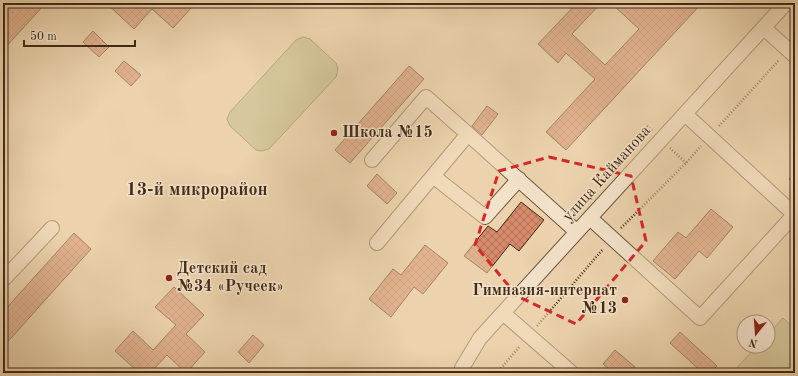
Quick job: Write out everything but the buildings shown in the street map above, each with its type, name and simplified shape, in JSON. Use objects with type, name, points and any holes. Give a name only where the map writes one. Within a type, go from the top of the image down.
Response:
[{"type":"street","name":"улица Кайманова","points":[[461,373],[462,368],[480,338],[786,3]]},
{"type":"street","points":[[764,28],[792,53]]},
{"type":"street","points":[[372,160],[426,97],[577,232]]},
{"type":"street","points":[[590,218],[700,318],[795,215],[685,114]]},
{"type":"street","points":[[377,243],[468,134]]},
{"type":"street","points":[[433,176],[485,217],[519,179]]},
{"type":"street","points":[[3,280],[52,228]]},
{"type":"street","points":[[503,313],[572,373]]},
{"type":"path","points":[[497,373],[624,225],[792,53]]},
{"type":"highlighted area","points":[[549,157],[631,176],[646,241],[576,324],[517,296],[475,245],[499,171]]},
{"type":"green space","points":[[303,37],[310,39],[336,63],[338,70],[336,77],[269,149],[262,151],[256,150],[230,126],[227,119],[230,112],[296,40]]},
{"type":"green space","points":[[783,318],[795,329],[795,373],[732,373],[750,354],[776,354],[776,325]]},
{"type":"place","name":"Школа №15","points":[[334,133]]},
{"type":"place","name":"Детский сад №34 «Ручеек»","points":[[169,278]]},
{"type":"place","name":"Гимназия-интернат №13","points":[[625,300]]},
{"type":"district","name":"13-й микрорайон","points":[[197,190]]}]
